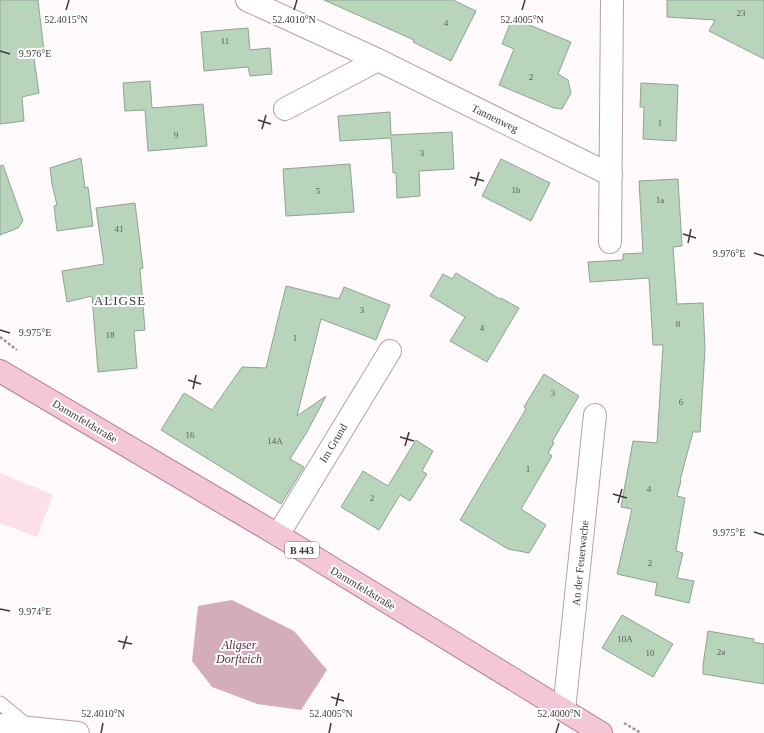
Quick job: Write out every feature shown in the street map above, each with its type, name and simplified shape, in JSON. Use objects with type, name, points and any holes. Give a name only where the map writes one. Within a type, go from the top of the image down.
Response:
[{"type":"main road","name":"Dammfeldstraße","points":[[0,370],[278,535],[601,733]]},
{"type":"street","name":"Tannenweg","points":[[247,0],[378,60],[612,175]]},
{"type":"street","points":[[610,242],[612,175],[612,0]]},
{"type":"street","points":[[285,109],[378,60]]},
{"type":"street","name":"Im Grund","points":[[278,535],[390,351]]},
{"type":"street","name":"An der Feuerwache","points":[[564,710],[595,415]]},
{"type":"street","points":[[0,724],[78,733]]},
{"type":"lane","points":[[0,703],[30,728]]},
{"type":"shaded area","points":[[0,473],[53,495],[37,537],[0,523]]},
{"type":"water","name":"Aligser Dorfteich","points":[[232,600],[294,631],[327,670],[301,710],[257,704],[212,687],[192,661],[198,606]]},
{"type":"building","points":[[0,0],[38,0],[44,51],[33,52],[39,93],[22,97],[24,121],[0,124]]},
{"type":"building","points":[[324,0],[453,0],[476,11],[451,61],[413,42],[414,40]]},
{"type":"building","points":[[667,0],[764,0],[764,59],[709,31],[715,20],[667,17]]},
{"type":"building","points":[[511,21],[527,24],[571,42],[558,74],[568,80],[571,93],[562,109],[554,108],[499,85],[514,49],[502,44]]},
{"type":"building","points":[[248,28],[250,50],[270,48],[272,74],[250,76],[248,67],[204,71],[201,32]]},
{"type":"building","points":[[150,81],[152,108],[203,104],[207,146],[148,151],[145,110],[125,111],[123,83]]},
{"type":"building","points":[[641,83],[678,85],[676,141],[643,139],[644,107],[640,107]]},
{"type":"building","points":[[390,112],[391,135],[452,132],[454,169],[419,171],[420,196],[397,198],[396,173],[393,173],[391,138],[340,141],[338,116]]},
{"type":"building","points":[[81,158],[85,188],[88,187],[93,226],[57,231],[54,206],[57,205],[50,168]]},
{"type":"building","points":[[501,159],[550,183],[531,221],[482,196]]},
{"type":"building","points":[[350,164],[354,212],[286,216],[283,169]]},
{"type":"building","points":[[3,165],[23,221],[18,228],[0,235],[0,166]]},
{"type":"building","points":[[678,179],[682,246],[673,247],[677,304],[703,303],[705,349],[700,432],[693,432],[677,496],[685,498],[676,551],[683,553],[677,578],[694,581],[689,603],[655,595],[657,583],[617,574],[632,509],[621,507],[633,441],[657,443],[663,345],[653,345],[649,278],[590,282],[588,262],[623,260],[623,254],[643,253],[639,181]]},
{"type":"building","points":[[135,203],[143,268],[140,269],[145,330],[134,331],[137,368],[98,372],[92,296],[67,302],[62,271],[104,264],[96,208]]},
{"type":"building","points":[[456,273],[500,299],[501,298],[519,308],[487,362],[450,341],[465,317],[430,296],[443,274],[452,279]]},
{"type":"building","points":[[286,286],[339,299],[344,287],[390,305],[376,340],[321,319],[297,416],[326,396],[307,432],[290,459],[304,467],[281,504],[161,430],[184,393],[212,410],[242,367],[266,368]]},
{"type":"building","points":[[544,374],[579,396],[552,442],[554,443],[548,453],[552,456],[521,509],[546,525],[529,553],[508,549],[460,520],[526,409],[524,407]]},
{"type":"building","points":[[416,440],[433,451],[422,471],[427,474],[410,501],[400,495],[379,530],[341,507],[363,471],[388,486]]},
{"type":"building","points":[[622,615],[673,644],[653,677],[602,648]]},
{"type":"building","points":[[708,631],[754,639],[753,642],[764,644],[764,684],[703,674]]},
{"type":"district","name":"ALIGSE","points":[[120,300]]}]
